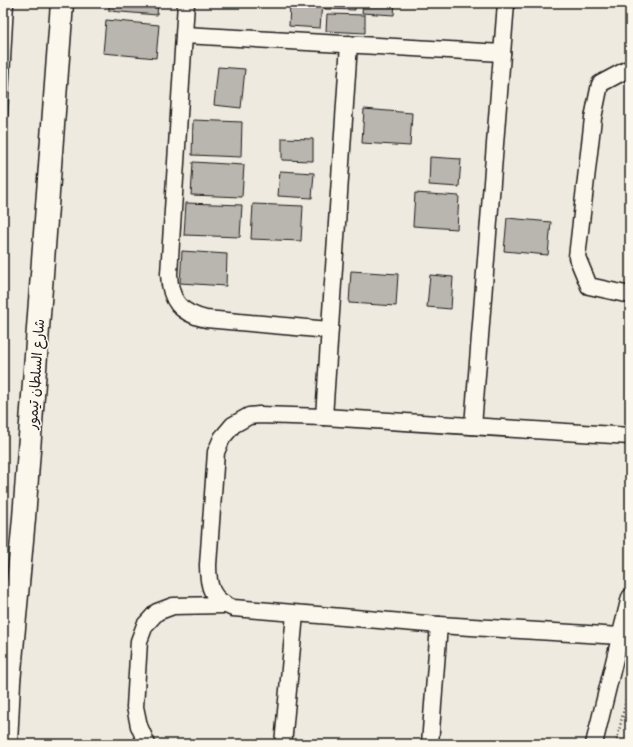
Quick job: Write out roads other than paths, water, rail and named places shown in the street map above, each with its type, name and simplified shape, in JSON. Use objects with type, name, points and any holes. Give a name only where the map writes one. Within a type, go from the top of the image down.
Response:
[{"type":"main road","name":"شارع السلطان تيمور","points":[[6,744],[9,682],[24,518],[62,3]]},
{"type":"main road","name":"شارع السلطان تيمور","points":[[17,744],[74,3]]},
{"type":"street","points":[[186,3],[169,274],[172,294],[180,307],[186,312],[206,319],[329,330]]},
{"type":"street","points":[[473,426],[506,3]]},
{"type":"street","points":[[184,34],[502,53]]},
{"type":"street","points":[[324,417],[349,44]]},
{"type":"street","points":[[630,68],[600,84],[593,118],[577,257],[589,286],[630,295]]},
{"type":"street","points":[[224,605],[217,600],[213,594],[208,580],[215,459],[218,444],[232,425],[249,416],[271,415],[324,417],[630,436]]},
{"type":"street","points":[[594,744],[630,596]]},
{"type":"street","points":[[147,744],[139,726],[135,707],[139,641],[145,625],[157,612],[173,606],[224,605],[241,610],[439,625],[620,636]]},
{"type":"street","points":[[283,744],[295,614]]},
{"type":"street","points":[[430,744],[439,625]]},
{"type":"lane","points":[[3,115],[9,3]]}]
